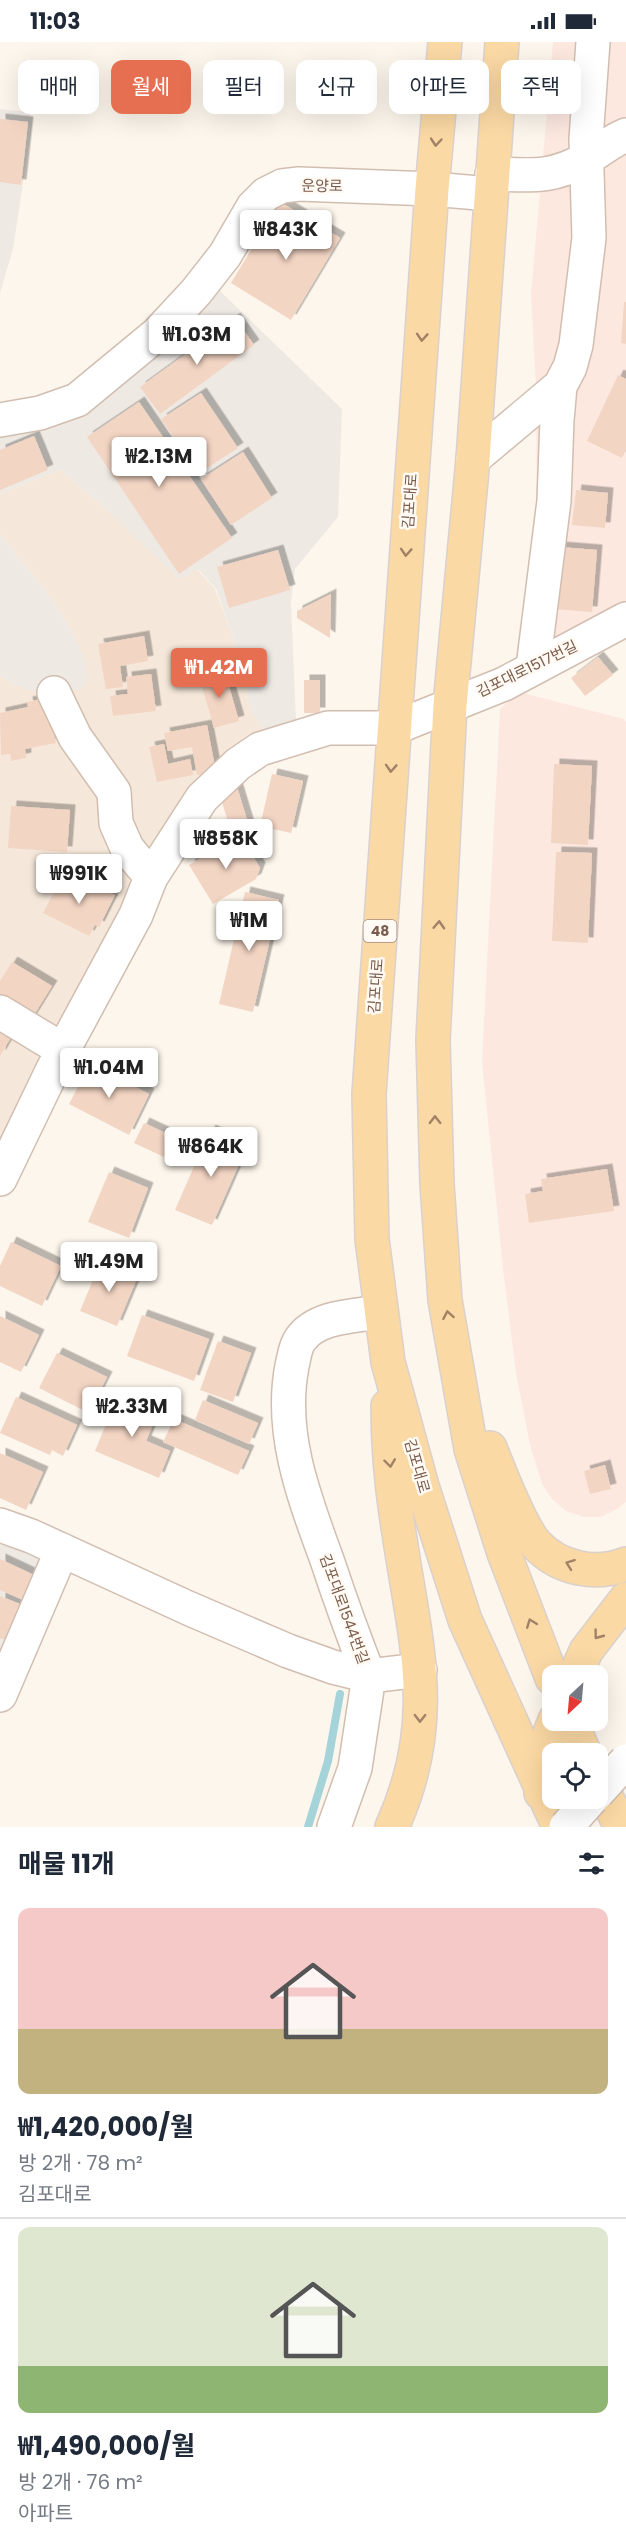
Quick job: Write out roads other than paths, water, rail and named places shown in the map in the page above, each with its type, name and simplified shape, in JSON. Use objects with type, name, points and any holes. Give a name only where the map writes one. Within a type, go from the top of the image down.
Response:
[{"type":"main road","name":"김포대로","points":[[445,42],[432,189],[369,1094],[372,1239],[388,1362],[422,1486],[465,1620],[541,1792],[559,1827]]},
{"type":"main road","points":[[502,42],[472,459],[450,705],[434,1040],[438,1196],[445,1300],[471,1449],[504,1553],[547,1665]]},
{"type":"main road","points":[[388,1362],[388,1452],[420,1671],[420,1734],[412,1773],[392,1827]]},
{"type":"main road","points":[[456,1364],[491,1452],[524,1524],[536,1543],[550,1555],[576,1567],[592,1570],[612,1569],[626,1563]]},
{"type":"main road","points":[[580,1665],[586,1651],[626,1599]]},
{"type":"main road","points":[[551,1731],[541,1792],[593,1827]]},
{"type":"main road","points":[[608,1800],[621,1827]]},
{"type":"street","points":[[533,667],[554,501],[556,420],[560,386],[570,367],[576,345],[589,238],[586,159],[593,42]]},
{"type":"street","name":"운양로","points":[[0,420],[40,413],[77,400],[126,361],[157,334],[196,292],[225,255],[253,207],[266,194],[282,186],[299,184],[432,189],[491,184],[552,174],[586,159],[615,139],[626,135]]},
{"type":"street","points":[[472,459],[560,386]]},
{"type":"street","name":"김포대로1517번길","points":[[394,728],[504,684],[626,619]]},
{"type":"street","points":[[54,693],[75,737],[114,792],[116,823],[127,849],[151,877]]},
{"type":"street","points":[[0,1179],[63,1050],[136,915],[151,877],[202,798],[238,764],[260,749],[328,729],[394,728]]},
{"type":"street","points":[[0,1012],[63,1050]]},
{"type":"street","name":"김포대로1544번길","points":[[369,1676],[297,1473],[289,1429],[287,1392],[294,1356],[300,1340],[316,1325],[338,1318],[380,1312]]},
{"type":"street","name":"김포대로1544번길","points":[[0,1525],[62,1550],[288,1651],[369,1676]]},
{"type":"street","points":[[0,1695],[62,1550]]},
{"type":"street","points":[[334,1827],[355,1768],[369,1676],[420,1671]]},
{"type":"street","points":[[608,1781],[626,1761]]},
{"type":"street","points":[[566,1827],[582,1809]]},
{"type":"waterway","points":[[308,1827],[328,1761],[340,1694]]}]
